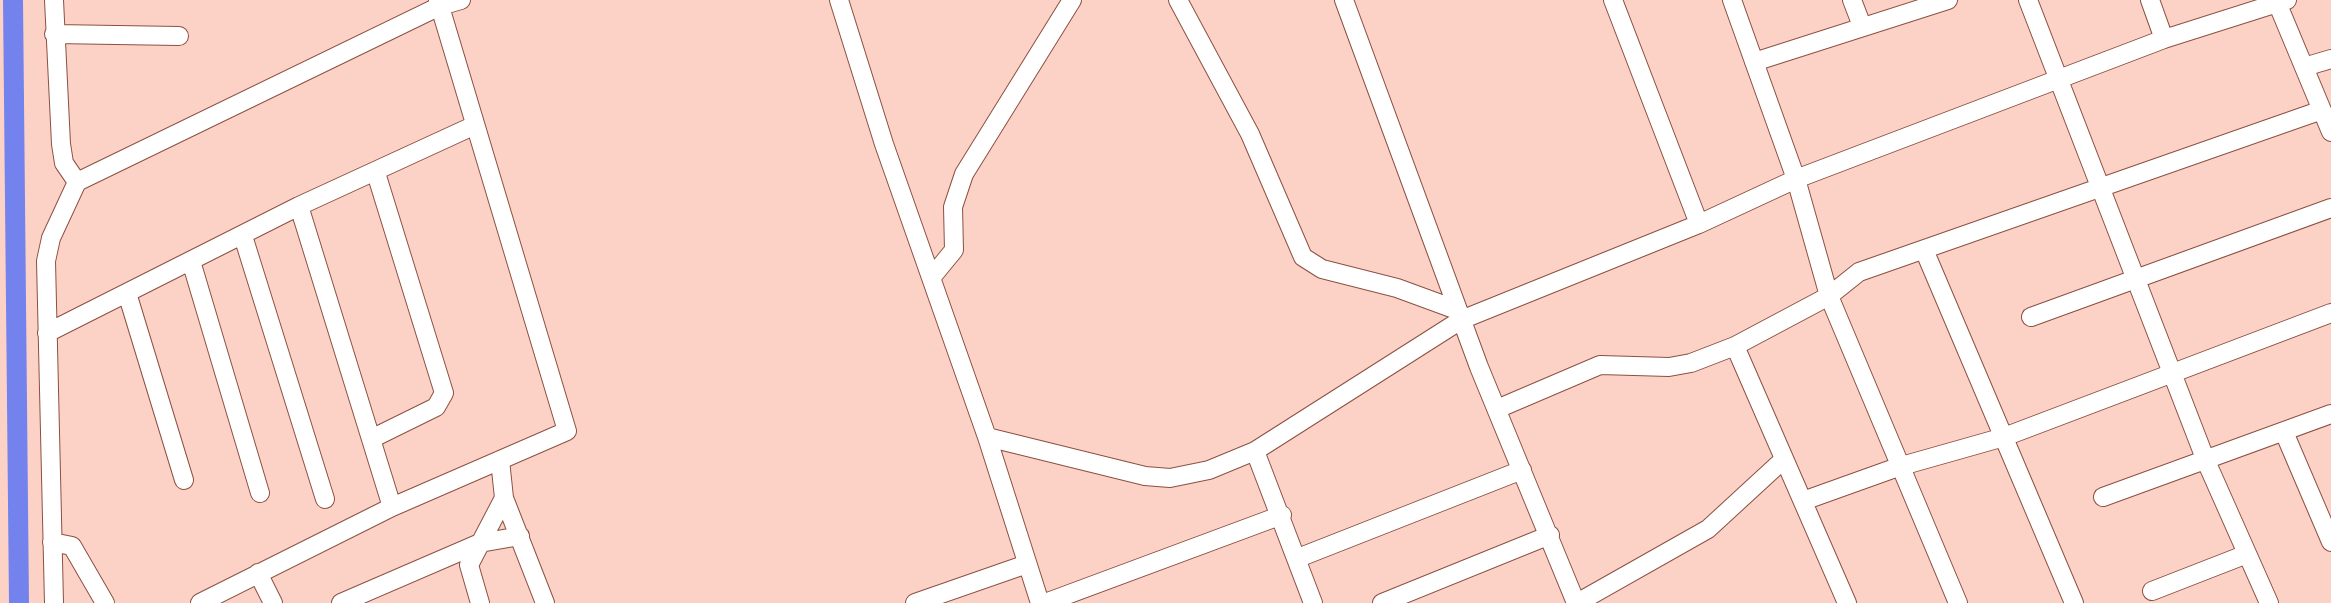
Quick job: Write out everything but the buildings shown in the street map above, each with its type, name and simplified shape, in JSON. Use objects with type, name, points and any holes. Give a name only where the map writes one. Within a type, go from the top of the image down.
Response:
[{"type":"street","points":[[54,0],[61,144],[64,163],[77,182]]},
{"type":"street","points":[[54,603],[47,249],[77,182],[439,3],[461,0]]},
{"type":"street","points":[[839,0],[1027,564],[1043,603],[1282,515]]},
{"type":"street","points":[[931,278],[954,250],[953,207],[964,174],[1072,0]]},
{"type":"street","points":[[1178,0],[1250,134],[1303,257],[1322,269],[1397,288],[1459,315]]},
{"type":"street","points":[[1344,0],[1459,315],[1576,603],[1708,529],[1783,460]]},
{"type":"street","points":[[1613,0],[1699,224]]},
{"type":"street","points":[[1732,0],[1796,179],[1829,296],[1898,467],[1958,603]]},
{"type":"street","points":[[1852,0],[1862,26]]},
{"type":"street","points":[[1754,62],[1948,0]]},
{"type":"street","points":[[2028,0],[2098,188],[2206,461],[2269,603]]},
{"type":"street","points":[[2150,0],[2164,39]]},
{"type":"street","points":[[987,437],[1117,471],[1170,478],[1209,470],[1255,451],[1459,315],[1699,224],[1796,179],[2059,82],[2164,39],[2280,1],[2331,132]]},
{"type":"street","points":[[200,603],[392,507],[562,435],[567,425],[473,126],[439,3]]},
{"type":"street","points":[[54,34],[179,36]]},
{"type":"street","points":[[2304,67],[2331,59]]},
{"type":"street","points":[[1497,409],[1600,365],[1680,366],[1735,346],[1829,296],[1859,272],[1925,252],[2322,110]]},
{"type":"street","points":[[47,333],[299,206],[473,126]]},
{"type":"street","points":[[371,439],[436,407],[444,393],[376,173]]},
{"type":"street","points":[[299,206],[392,507]]},
{"type":"street","points":[[2031,317],[2331,208]]},
{"type":"street","points":[[243,236],[325,499]]},
{"type":"street","points":[[1925,252],[2074,603]]},
{"type":"street","points":[[191,261],[260,493]]},
{"type":"street","points":[[127,293],[184,480]]},
{"type":"street","points":[[1803,501],[1898,467],[2004,437],[2171,371],[2331,313]]},
{"type":"street","points":[[1735,346],[1847,603]]},
{"type":"street","points":[[2103,497],[2331,414]]},
{"type":"street","points":[[2284,432],[2331,542]]},
{"type":"street","points":[[1255,451],[1282,515],[1313,603]]},
{"type":"street","points":[[500,460],[504,498],[545,603]]},
{"type":"street","points":[[1298,558],[1522,470]]},
{"type":"street","points":[[480,603],[469,565],[504,498]]},
{"type":"street","points":[[1382,603],[1550,535]]},
{"type":"street","points":[[341,603],[480,543],[520,536]]},
{"type":"street","points":[[52,542],[68,543],[74,548],[105,603]]},
{"type":"street","points":[[2152,591],[2247,554]]},
{"type":"street","points":[[915,603],[1027,564]]},
{"type":"street","points":[[258,573],[273,603]]},
{"type":"waterway","points":[[13,0],[19,603]]}]
